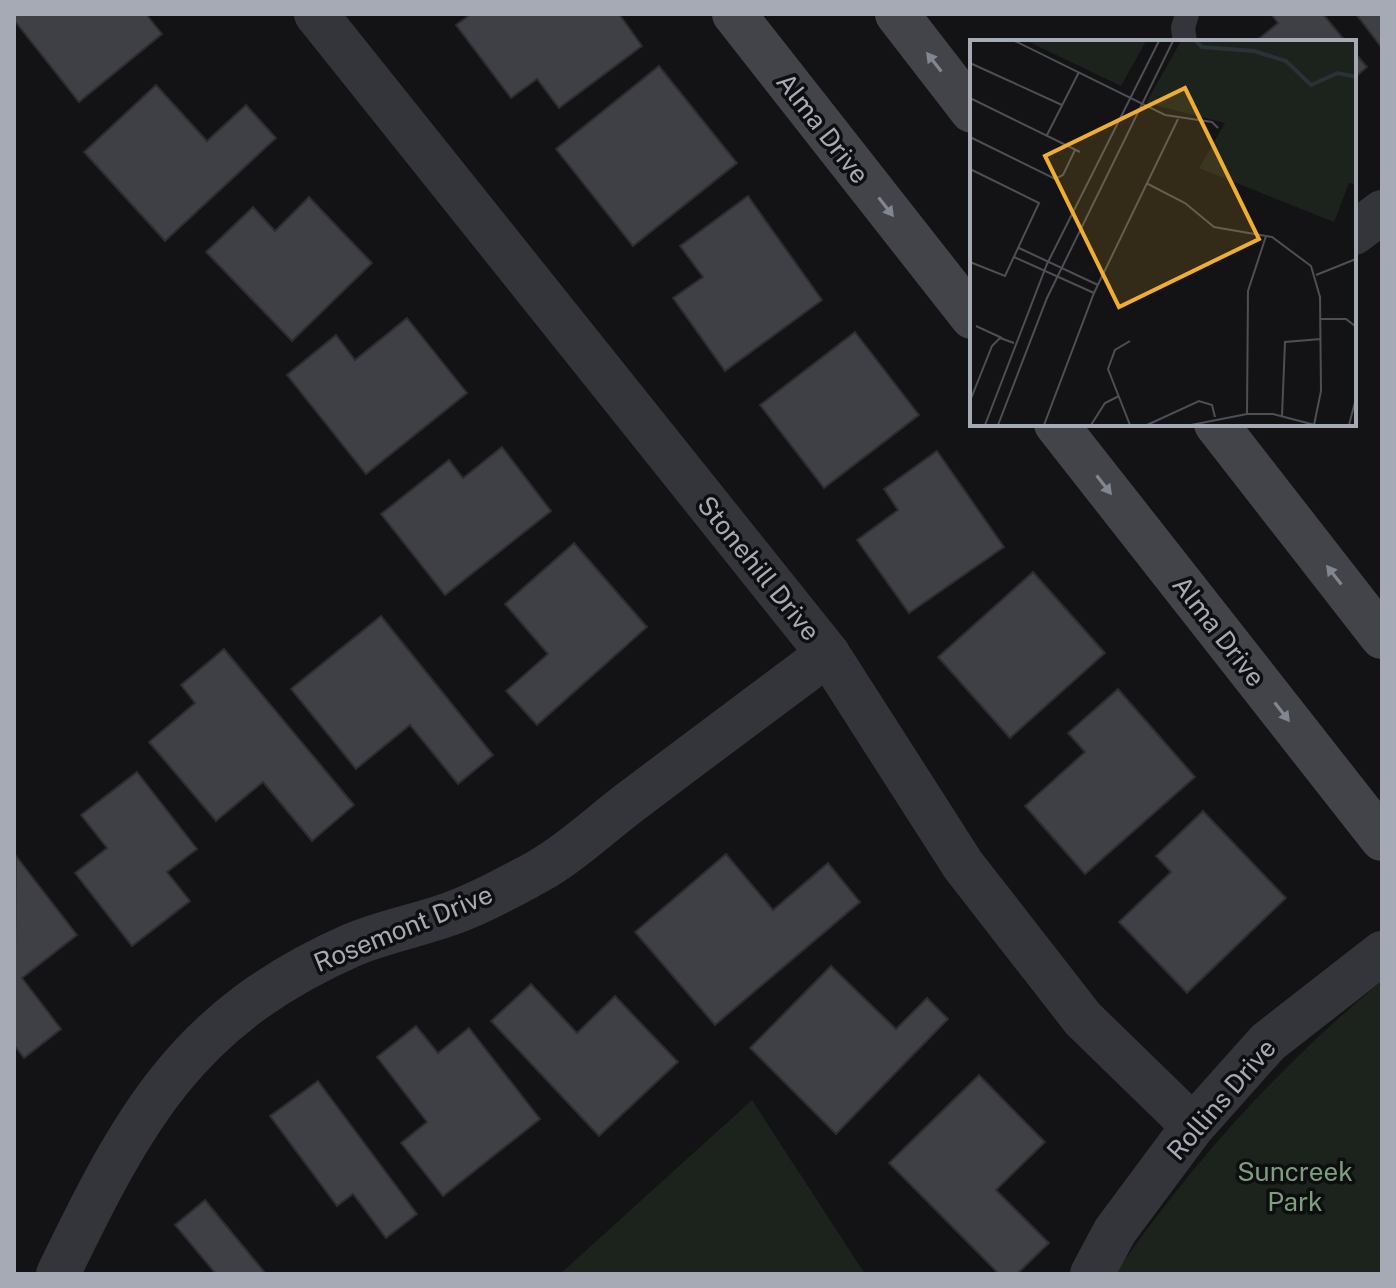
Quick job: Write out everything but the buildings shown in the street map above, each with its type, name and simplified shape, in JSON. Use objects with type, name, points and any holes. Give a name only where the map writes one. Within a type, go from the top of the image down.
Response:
[{"type":"main road","name":"Alma Drive","points":[[734,14],[970,314]]},
{"type":"main road","points":[[897,14],[970,108]]},
{"type":"main road","name":"Alma Drive","points":[[1058,426],[1382,839]]},
{"type":"main road","points":[[1218,426],[1382,637]]},
{"type":"street","name":"Stonehill Drive","points":[[316,14],[828,654],[963,865],[1083,1019],[1193,1126]]},
{"type":"street","points":[[1356,232],[1382,212]]},
{"type":"street","name":"Rosemont Drive","points":[[58,1274],[106,1175],[138,1119],[169,1078],[210,1035],[256,997],[311,964],[356,943],[457,911],[540,870],[828,654]]},
{"type":"street","name":"Rollins Drive","points":[[1092,1274],[1115,1231],[1193,1126],[1268,1042],[1382,953]]},
{"type":"lane","points":[[1185,40],[1183,28],[1187,14]]},
{"type":"green space","name":"Suncreek Park","points":[[1382,981],[1382,1274],[1115,1274],[1174,1194],[1238,1118],[1308,1047]]},
{"type":"green space","points":[[752,1100],[865,1274],[560,1274]]}]
